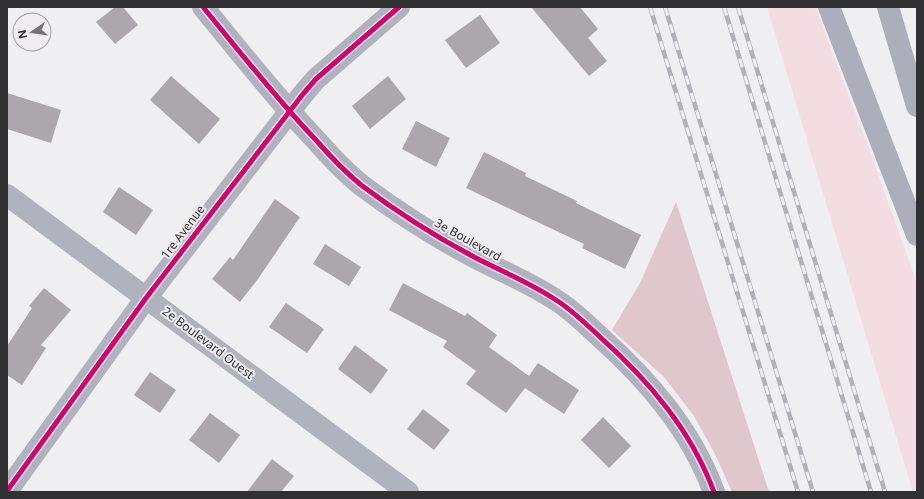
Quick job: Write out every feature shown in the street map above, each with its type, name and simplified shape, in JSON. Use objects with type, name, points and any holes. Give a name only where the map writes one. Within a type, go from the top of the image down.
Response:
[{"type":"highway","points":[[829,7],[917,235]]},
{"type":"highway","points":[[888,7],[917,106]]},
{"type":"street","name":"3e Boulevard","points":[[203,7],[288,112],[341,168],[379,198],[408,218],[474,256],[532,285],[557,300],[582,320],[623,357],[660,397],[692,445],[705,468],[714,492]]},
{"type":"street","name":"1re Avenue","points":[[7,491],[146,298],[288,112],[316,79],[399,7]]},
{"type":"street","name":"2e Boulevard Ouest","points":[[7,195],[408,492]]},
{"type":"shaded area","points":[[767,7],[815,7],[872,157],[917,284],[917,492],[913,492]]},
{"type":"shaded area","points":[[676,202],[769,492],[732,492],[715,454],[694,416],[664,377],[612,330],[640,283]]},
{"type":"building","points":[[115,7],[123,7],[138,25],[115,44],[96,22]]},
{"type":"building","points":[[531,7],[580,7],[598,29],[588,38],[607,61],[589,76]]},
{"type":"building","points":[[480,15],[500,43],[466,68],[445,40]]},
{"type":"building","points":[[171,76],[220,119],[199,144],[150,100]]},
{"type":"building","points":[[388,76],[406,99],[370,129],[352,106]]},
{"type":"building","points":[[7,93],[61,110],[51,143],[7,129]]},
{"type":"building","points":[[416,121],[450,138],[436,167],[402,149]]},
{"type":"building","points":[[484,152],[526,173],[525,176],[577,201],[576,203],[641,235],[625,269],[582,248],[584,244],[466,188]]},
{"type":"building","points":[[119,187],[153,210],[136,235],[103,212]]},
{"type":"building","points":[[275,199],[300,217],[258,279],[240,302],[212,279],[230,257],[233,260]]},
{"type":"building","points":[[325,244],[361,267],[349,286],[313,264]]},
{"type":"building","points":[[403,283],[465,316],[467,313],[497,335],[489,347],[529,376],[538,363],[579,390],[564,414],[525,388],[506,413],[466,384],[476,371],[443,347],[447,341],[389,310]]},
{"type":"building","points":[[44,288],[71,310],[41,345],[46,348],[22,385],[7,375],[7,346],[32,308],[29,306]]},
{"type":"building","points":[[286,303],[324,329],[307,353],[269,327]]},
{"type":"building","points":[[355,345],[388,370],[371,394],[338,369]]},
{"type":"building","points":[[150,372],[176,390],[160,413],[134,395]]},
{"type":"building","points":[[423,409],[450,430],[434,450],[407,429]]},
{"type":"building","points":[[210,413],[240,435],[219,463],[189,440]]},
{"type":"building","points":[[603,417],[631,446],[609,468],[581,440]]},
{"type":"building","points":[[272,459],[294,476],[281,492],[247,492]]},
{"type":"railway","points":[[650,7],[798,492]]},
{"type":"railway","points":[[665,7],[813,492]]},
{"type":"railway","points":[[724,7],[871,492]]},
{"type":"railway","points":[[738,7],[885,492]]},
{"type":"cycle path","points":[[203,7],[286,107],[331,157],[361,185],[446,242],[527,283],[556,300],[579,317],[618,354],[652,389],[681,427],[705,469],[714,492]]},
{"type":"cycle path","points":[[7,491],[146,298],[303,94],[316,79],[399,7]]}]
